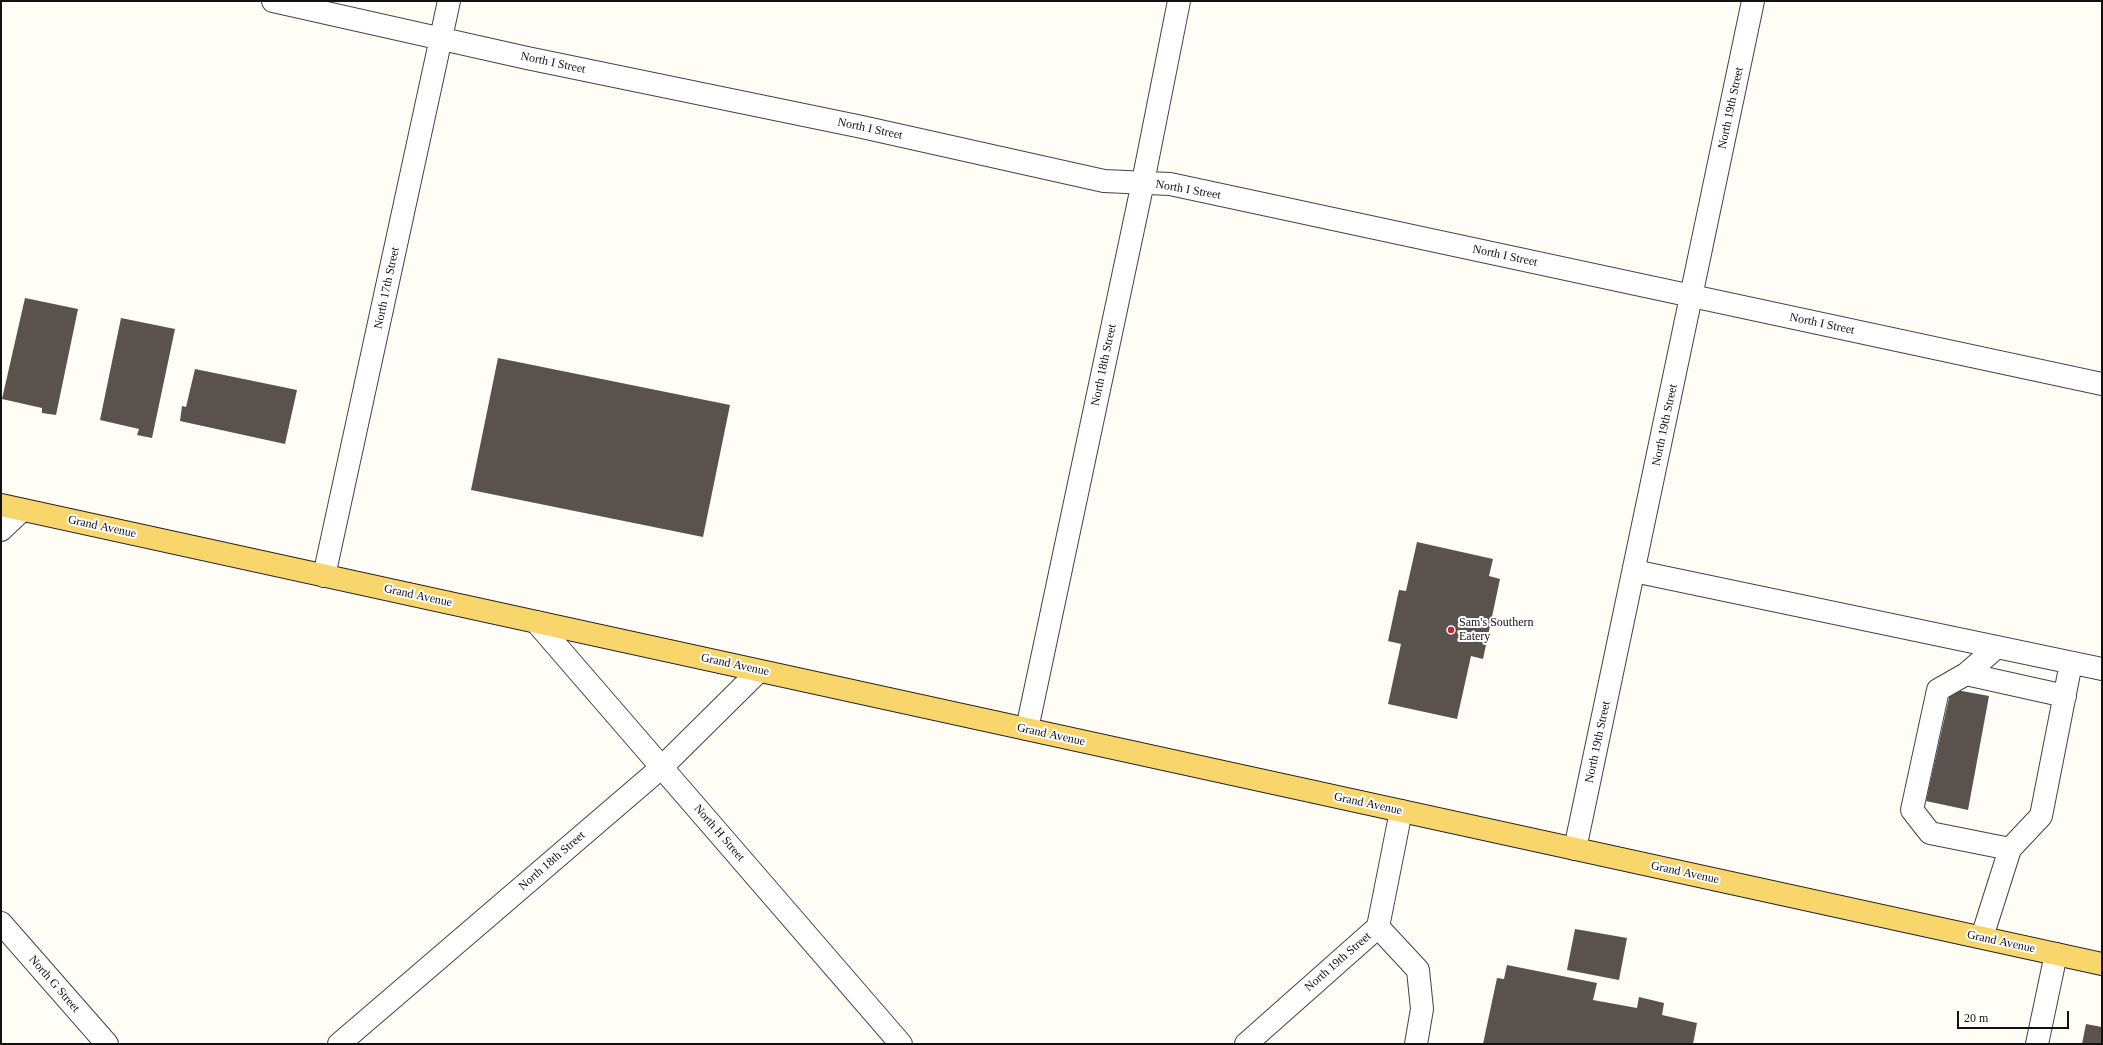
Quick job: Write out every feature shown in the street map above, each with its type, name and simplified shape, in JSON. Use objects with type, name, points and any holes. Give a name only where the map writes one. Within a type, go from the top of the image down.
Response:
[{"type":"main road","name":"Grand Avenue","points":[[1,505],[2102,964]]},
{"type":"street","name":"North I Street","points":[[273,1],[1104,181],[1170,184],[2102,384]]},
{"type":"street","name":"North 17th Street","points":[[324,576],[449,1]]},
{"type":"street","name":"North 18th Street","points":[[1027,729],[1143,182],[1179,1]]},
{"type":"street","name":"North 19th Street","points":[[1575,849],[1753,1]]},
{"type":"street","points":[[1,530],[22,510]]},
{"type":"street","points":[[1634,571],[2102,669]]},
{"type":"street","name":"North H Street","points":[[536,622],[901,1044]]},
{"type":"street","points":[[1997,647],[1966,674],[1938,690],[1912,810],[1930,834],[2010,849]]},
{"type":"street","points":[[1982,937],[2010,849],[2041,816],[2071,662]]},
{"type":"street","name":"North 18th Street","points":[[339,1044],[662,767],[759,670]]},
{"type":"street","points":[[1966,674],[2065,696]]},
{"type":"street","name":"North 19th Street","points":[[1246,1044],[1378,927],[1401,811]]},
{"type":"street","name":"North G Street","points":[[1,923],[107,1044]]},
{"type":"street","points":[[1378,927],[1418,970],[1422,1009],[1416,1044]]},
{"type":"street","points":[[2037,1044],[2056,954]]},
{"type":"building","points":[[25,298],[78,309],[56,415],[42,413],[42,408],[2,399]]},
{"type":"building","points":[[121,318],[175,329],[152,438],[137,435],[139,429],[100,420]]},
{"type":"building","points":[[498,358],[730,405],[703,537],[471,490]]},
{"type":"building","points":[[195,369],[297,390],[285,444],[180,421],[182,406],[186,407]]},
{"type":"building","points":[[1417,542],[1493,559],[1489,576],[1500,579],[1483,659],[1471,656],[1457,719],[1388,704],[1401,644],[1388,641],[1399,590],[1406,591]]},
{"type":"building","points":[[1951,689],[1989,696],[1968,810],[1926,801]]},
{"type":"building","points":[[1575,929],[1627,938],[1619,980],[1567,970]]},
{"type":"building","points":[[1507,965],[1597,983],[1593,1000],[1637,1008],[1639,997],[1664,1003],[1662,1015],[1697,1023],[1693,1044],[1483,1044],[1497,978],[1504,979]]},
{"type":"building","points":[[2086,1024],[2102,1027],[2102,1044],[2082,1044]]},
{"type":"place","name":"Sam's Southern Eatery","points":[[1451,630]]}]
